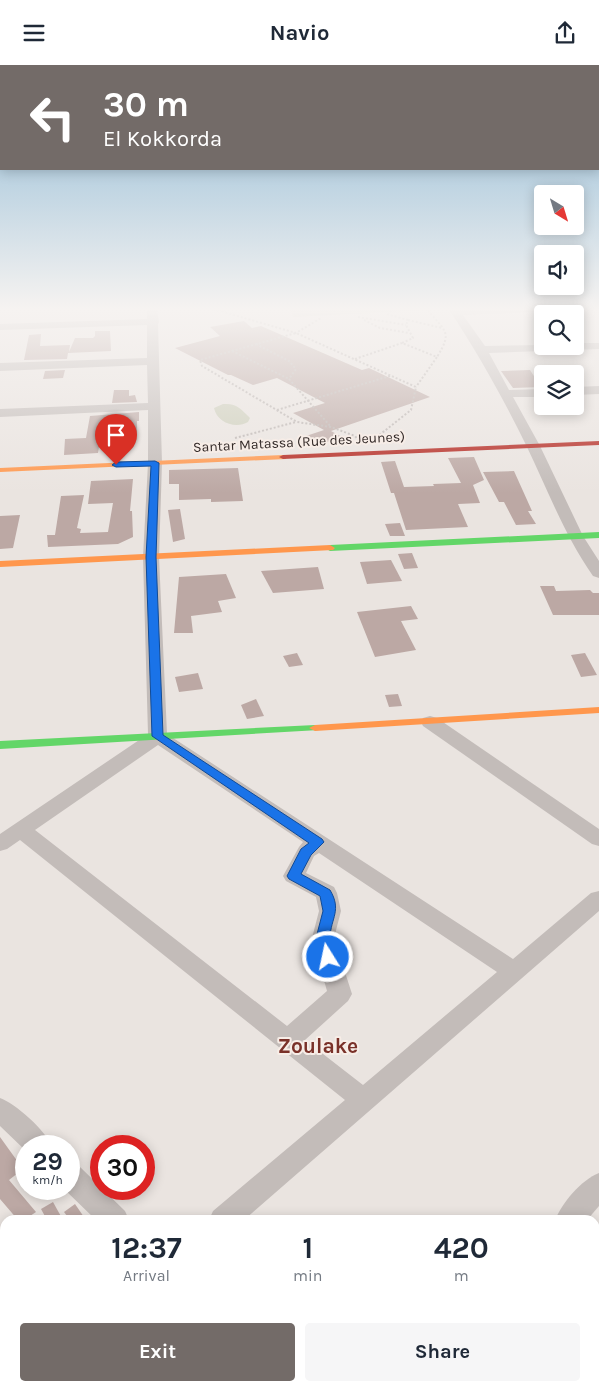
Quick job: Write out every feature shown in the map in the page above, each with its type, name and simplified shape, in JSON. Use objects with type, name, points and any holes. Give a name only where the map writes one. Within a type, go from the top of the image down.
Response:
[{"type":"main road","name":"Santar Matassa (Rue des Jeunes)","points":[[0,470],[599,443]]},
{"type":"main road","points":[[0,565],[599,535]]},
{"type":"main road","points":[[0,745],[430,722],[599,710]]},
{"type":"street","points":[[154,370],[155,463],[151,557],[158,736]]},
{"type":"street","points":[[492,370],[533,446],[575,536],[599,573]]},
{"type":"street","points":[[584,391],[599,391]]},
{"type":"street","points":[[504,394],[534,393]]},
{"type":"street","points":[[0,413],[155,406]]},
{"type":"street","points":[[430,722],[599,839]]},
{"type":"street","points":[[0,844],[158,736]]},
{"type":"street","points":[[158,736],[514,972]]},
{"type":"street","points":[[21,830],[364,1100]]},
{"type":"street","points":[[288,1040],[340,994],[323,938],[330,911],[326,893],[294,876],[306,852],[318,842]]},
{"type":"street","points":[[229,1215],[599,899]]},
{"type":"street","points":[[0,1109],[27,1135]]},
{"type":"street","points":[[80,1186],[110,1215]]},
{"type":"street","points":[[574,1215],[599,1187]]},
{"type":"path","points":[[209,370],[297,422],[331,427],[355,436],[364,447]]},
{"type":"path","points":[[270,370],[289,379],[331,427]]},
{"type":"path","points":[[289,379],[295,370]]},
{"type":"path","points":[[377,370],[416,387]]},
{"type":"path","points":[[372,440],[411,410],[416,387],[428,370]]},
{"type":"path","points":[[277,410],[390,376]]},
{"type":"path","points":[[235,438],[297,422]]},
{"type":"green space","points":[[223,404],[238,407],[250,418],[248,422],[233,425],[223,421],[214,408]]},
{"type":"building","points":[[65,370],[63,378],[43,379],[45,371]]},
{"type":"building","points":[[218,370],[373,370],[430,397],[331,431],[342,437],[315,446],[300,438],[324,430],[293,413],[325,403],[277,378],[253,385]]},
{"type":"building","points":[[530,370],[534,376],[534,387],[513,388],[501,371]]},
{"type":"building","points":[[114,390],[129,390],[129,396],[135,395],[137,402],[112,403]]},
{"type":"building","points":[[139,412],[137,435],[121,436],[121,440],[102,441],[103,447],[99,447],[98,453],[64,455],[65,439],[86,438],[90,416]]},
{"type":"building","points":[[474,457],[484,480],[473,485],[480,503],[458,504],[468,527],[406,530],[394,493],[391,493],[381,462],[395,461],[404,487],[434,486],[433,484],[461,483],[448,458]]},
{"type":"building","points":[[238,468],[243,501],[179,500],[179,484],[169,484],[169,470]]},
{"type":"building","points":[[514,471],[532,511],[528,511],[536,524],[516,525],[504,502],[499,502],[483,472]]},
{"type":"building","points":[[133,479],[130,511],[132,511],[133,537],[118,544],[48,547],[47,535],[55,535],[61,496],[84,495],[77,528],[81,529],[80,533],[108,532],[113,503],[88,504],[91,481]]},
{"type":"building","points":[[180,509],[185,539],[173,542],[168,510]]},
{"type":"building","points":[[20,515],[13,548],[0,549],[0,516]]},
{"type":"building","points":[[400,523],[405,536],[390,536],[385,524]]},
{"type":"building","points":[[412,553],[418,568],[404,569],[398,554]]},
{"type":"building","points":[[391,560],[402,581],[367,584],[360,562]]},
{"type":"building","points":[[318,567],[324,589],[273,593],[261,571]]},
{"type":"building","points":[[226,574],[236,598],[218,601],[222,612],[191,616],[193,633],[174,633],[179,577]]},
{"type":"building","points":[[540,586],[554,586],[556,591],[590,590],[593,593],[599,593],[599,615],[553,615]]},
{"type":"building","points":[[411,606],[418,619],[401,621],[416,650],[375,657],[357,612]]},
{"type":"building","points":[[297,653],[303,665],[289,667],[283,656]]},
{"type":"building","points":[[585,653],[597,675],[581,677],[571,655]]},
{"type":"building","points":[[198,673],[203,689],[179,692],[175,677]]},
{"type":"building","points":[[398,694],[402,706],[389,707],[385,695]]},
{"type":"building","points":[[256,699],[264,716],[247,719],[241,705]]},
{"type":"building","points":[[0,1137],[15,1158],[15,1175],[9,1180],[15,1187],[15,1200],[26,1200],[36,1212],[32,1215],[14,1215],[0,1199]]},
{"type":"building","points":[[53,1202],[60,1215],[44,1215],[41,1209]]},
{"type":"building","points":[[75,1204],[83,1215],[66,1215],[64,1212]]},
{"type":"traffic: fast","points":[[330,548],[599,535]]},
{"type":"traffic: fast","points":[[0,745],[315,728]]},
{"type":"traffic: slow","points":[[0,470],[283,457]]},
{"type":"traffic: slow","points":[[0,564],[330,548]]},
{"type":"traffic: slow","points":[[315,728],[599,710]]},
{"type":"traffic: jam","points":[[283,457],[599,443]]},
{"type":"district","name":"Zoulake","points":[[318,1046]]},
{"type":"route","points":[[116,465],[155,463],[151,557],[158,736],[318,842],[306,852],[294,876],[326,893],[330,911],[323,938],[328,957]]}]
